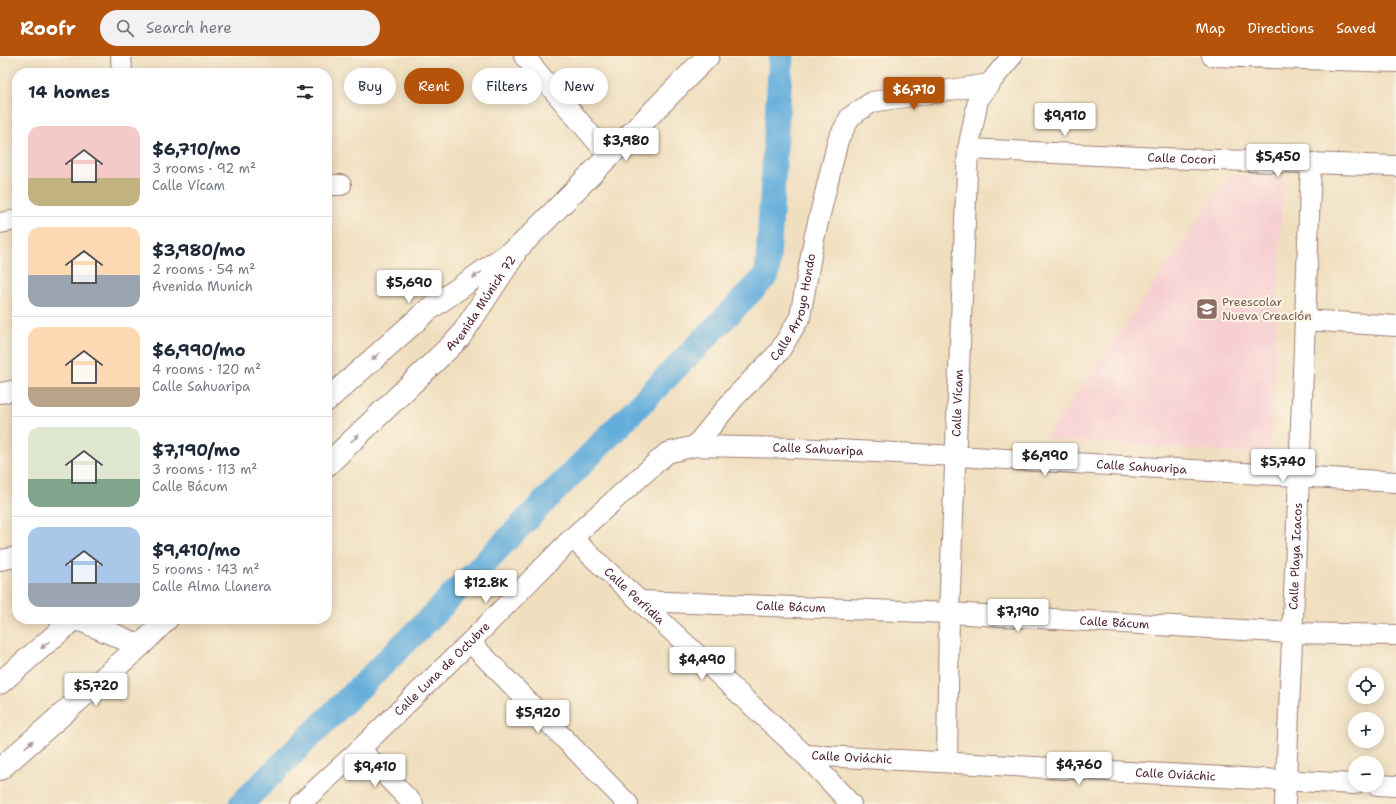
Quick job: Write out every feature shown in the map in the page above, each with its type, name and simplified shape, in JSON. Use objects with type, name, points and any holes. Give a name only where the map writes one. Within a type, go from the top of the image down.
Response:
[{"type":"main road","points":[[521,245],[708,56]]},
{"type":"main road","name":"Avenida Múnich 72","points":[[332,396],[428,310],[521,245]]},
{"type":"main road","name":"Avenida Múnich 72","points":[[332,460],[460,337],[521,245]]},
{"type":"main road","points":[[0,683],[68,624]]},
{"type":"main road","points":[[89,624],[140,646]]},
{"type":"main road","points":[[0,769],[140,646],[162,624]]},
{"type":"street","points":[[121,56],[122,68]]},
{"type":"street","points":[[524,56],[609,156]]},
{"type":"street","name":"Calle Vícam","points":[[947,762],[949,613],[968,149],[978,100],[1012,56]]},
{"type":"street","points":[[1212,56],[1396,62]]},
{"type":"street","name":"Calle Arroyo Hondo","points":[[695,446],[735,397],[780,352],[800,317],[814,239],[838,140],[850,117],[872,102],[989,84]]},
{"type":"street","name":"Calle Cocori","points":[[968,149],[1311,164],[1396,166]]},
{"type":"street","name":"Calle Playa Icacos","points":[[1285,804],[1311,164]]},
{"type":"street","points":[[0,223],[12,221]]},
{"type":"street","points":[[1305,320],[1396,326]]},
{"type":"street","points":[[0,393],[12,391]]},
{"type":"street","name":"Calle Sahuaripa","points":[[695,446],[796,448],[956,456],[1396,482]]},
{"type":"street","name":"Calle Luna de Octubre","points":[[300,804],[360,749],[470,642],[572,538],[667,453],[695,446]]},
{"type":"street","name":"Calle Perfidia","points":[[572,538],[805,755],[851,804]]},
{"type":"street","points":[[0,560],[12,557]]},
{"type":"street","name":"Calle Bácum","points":[[641,601],[949,613],[1293,633],[1396,635]]},
{"type":"street","points":[[470,642],[628,804]]},
{"type":"street","points":[[360,749],[413,804]]},
{"type":"street","name":"Calle Oviáchic","points":[[805,755],[1348,784]]},
{"type":"street","points":[[1384,785],[1396,786]]},
{"type":"shaded area","name":"Preescolar Nueva Creación","points":[[1230,175],[1283,178],[1271,455],[1045,439]]},
{"type":"waterway","points":[[241,804],[426,622],[767,275],[781,56]]},
{"type":"place","name":"Preescolar Nueva Creación","points":[[1207,309]]}]
